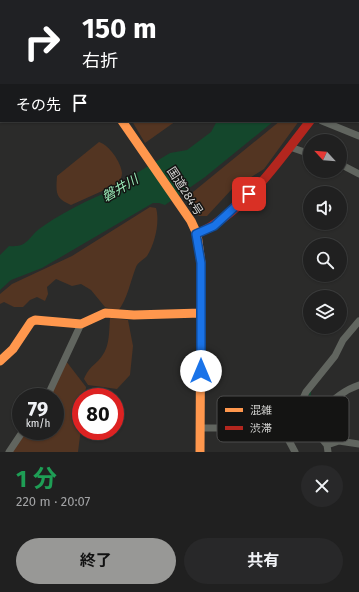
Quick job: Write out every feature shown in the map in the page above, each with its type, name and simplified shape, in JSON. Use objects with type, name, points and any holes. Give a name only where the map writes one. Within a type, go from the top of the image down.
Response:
[{"type":"main road","name":"国道284号","points":[[123,122],[183,207],[196,234],[201,263],[200,452]]},
{"type":"main road","points":[[196,234],[214,226],[261,184],[309,122]]},
{"type":"main road","points":[[0,361],[13,349],[31,322],[35,320],[81,324],[105,313],[134,316],[201,313]]},
{"type":"street","points":[[324,122],[359,136]]},
{"type":"street","points":[[290,147],[303,152]]},
{"type":"street","points":[[347,168],[359,174]]},
{"type":"street","points":[[304,396],[335,356],[343,340],[359,321]]},
{"type":"street","points":[[51,388],[81,324]]},
{"type":"street","points":[[337,396],[350,388],[359,385]]},
{"type":"street","points":[[201,428],[217,428]]},
{"type":"street","points":[[9,452],[17,440]]},
{"type":"street","points":[[290,442],[295,452]]},
{"type":"street","points":[[327,448],[337,442]]},
{"type":"street","points":[[346,442],[359,444]]},
{"type":"shaded area","points":[[133,122],[175,122],[145,143]]},
{"type":"shaded area","points":[[279,122],[298,122],[264,169],[232,189],[207,216],[199,216],[190,205],[193,192]]},
{"type":"shaded area","points":[[99,142],[114,154],[122,173],[120,183],[71,205],[59,197],[57,191],[57,176]]},
{"type":"shaded area","points":[[150,207],[156,208],[157,214],[157,226],[154,239],[147,256],[139,262],[136,267],[127,295],[118,311],[105,307],[91,290],[81,284],[72,286],[56,279],[47,287],[48,294],[45,301],[37,297],[30,300],[23,307],[14,307],[4,302],[0,304],[0,294],[12,284],[72,256]]},
{"type":"shaded area","points":[[110,318],[128,320],[133,346],[130,375],[118,388],[88,385],[84,379],[90,368],[105,352],[109,338]]},
{"type":"shaded area","points":[[66,361],[86,387],[72,388],[72,440],[80,440],[78,452],[12,452],[21,440],[64,440],[64,388],[54,388]]},
{"type":"water","name":"磐井川","points":[[216,122],[273,122],[205,177],[165,205],[153,203],[42,268],[11,280],[0,290],[0,255],[9,246],[16,246],[25,243],[37,230],[52,220],[96,197],[131,183],[135,174],[170,153],[187,150],[211,132]]},
{"type":"waterway","points":[[310,391],[310,396]]},
{"type":"traffic: slow","points":[[123,122],[191,221],[197,234],[201,263],[200,452]]},
{"type":"traffic: slow","points":[[0,361],[13,349],[31,322],[35,320],[81,324],[105,313],[134,315],[201,313]]},
{"type":"traffic: jam","points":[[197,234],[215,224],[246,199],[273,169],[309,122]]},
{"type":"route","points":[[201,371],[201,263],[196,234],[214,226],[249,194]]}]
